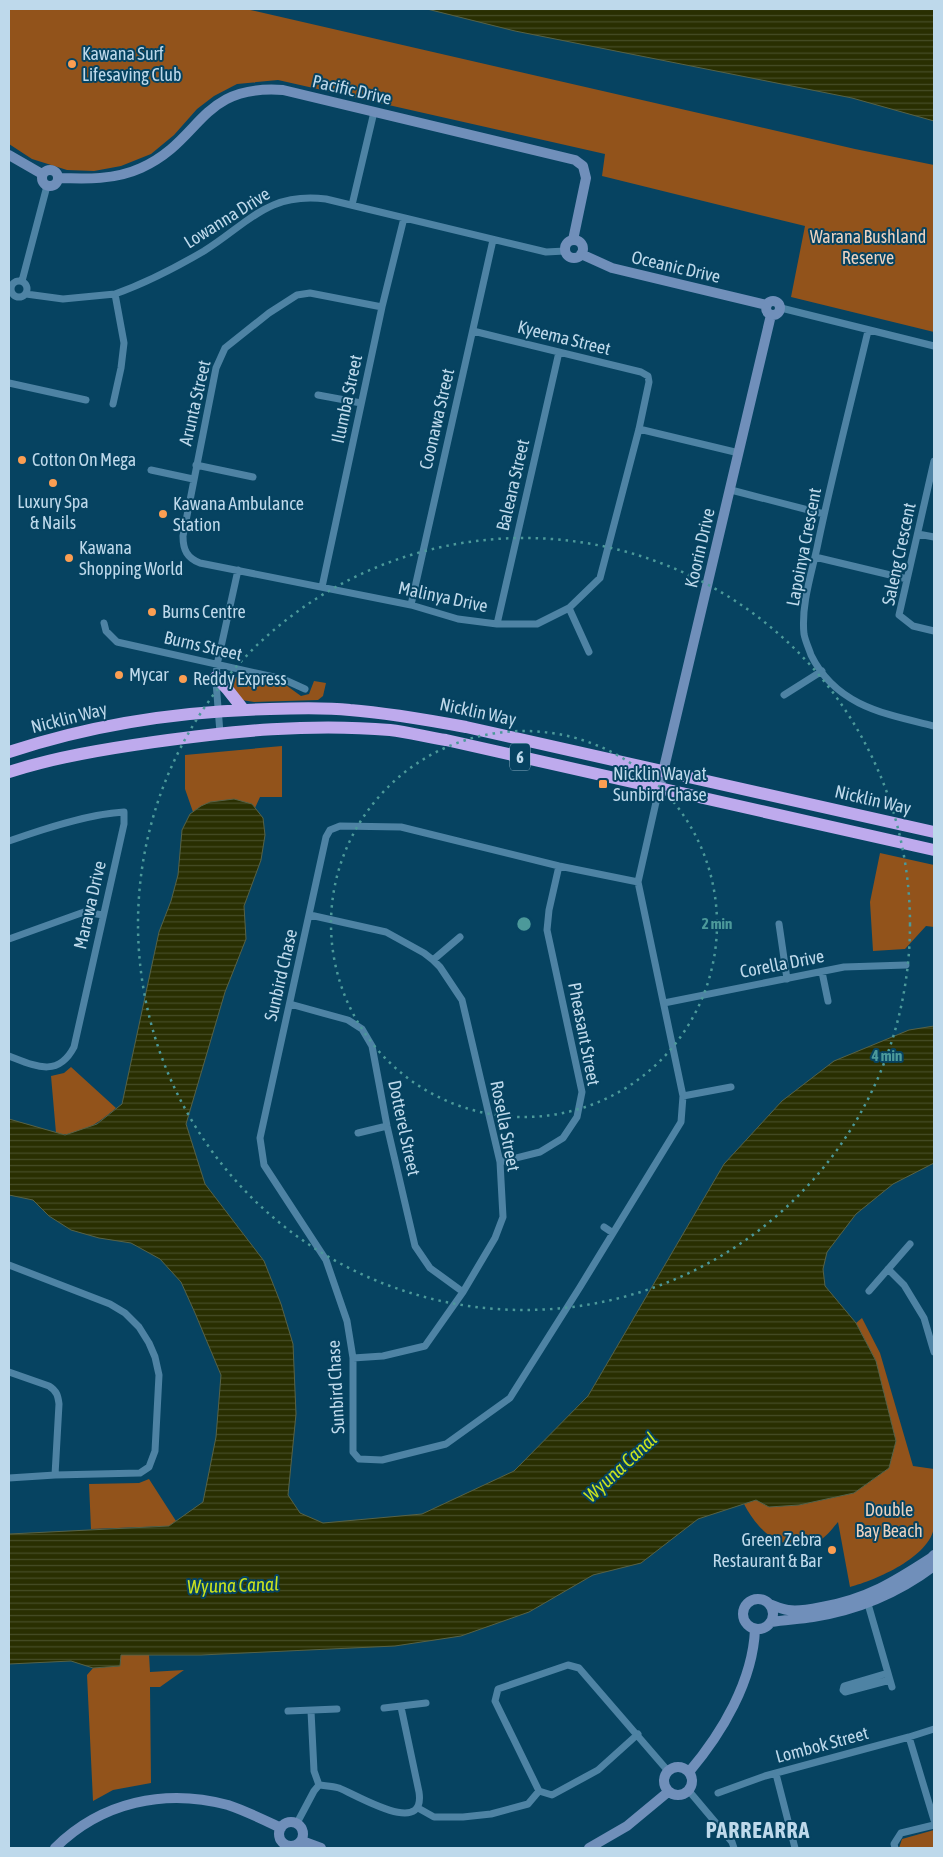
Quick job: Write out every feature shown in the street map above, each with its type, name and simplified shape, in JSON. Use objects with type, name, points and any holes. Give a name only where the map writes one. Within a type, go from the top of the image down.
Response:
[{"type":"highway","points":[[217,671],[243,710]]},
{"type":"highway","name":"Nicklin Way","points":[[9,752],[112,725],[162,717],[243,710],[348,709],[466,727],[934,832]]},
{"type":"highway","name":"Nicklin Way","points":[[9,772],[41,762],[82,753],[220,733],[346,728],[391,730],[446,740],[934,850]]},
{"type":"street","name":"Pacific Drive","points":[[58,178],[114,176],[141,168],[161,157],[177,144],[202,116],[215,105],[243,92],[283,90],[580,162],[586,173],[586,178],[573,240]]},
{"type":"street","points":[[352,205],[374,112]]},
{"type":"street","points":[[9,155],[42,174]]},
{"type":"street","points":[[42,174],[46,170],[52,169],[57,173],[56,184],[47,186]]},
{"type":"street","points":[[42,174],[43,183],[47,186]]},
{"type":"street","points":[[22,282],[47,186]]},
{"type":"street","name":"Lowanna Drive","points":[[26,294],[63,299],[115,294],[163,274],[188,260],[268,206],[294,198],[311,198],[352,205],[546,252],[560,253],[565,251]]},
{"type":"street","name":"Ilumba Street","points":[[322,587],[382,307],[404,218]]},
{"type":"street","name":"Coonawa Street","points":[[411,605],[493,240]]},
{"type":"street","points":[[573,240],[580,244],[582,248],[581,254],[574,258],[568,256],[565,251],[566,244],[573,240]]},
{"type":"street","name":"Oceanic Drive","points":[[581,254],[612,268],[769,310],[770,302],[776,301],[780,304],[781,308]]},
{"type":"street","points":[[15,282],[22,282],[27,287],[26,294],[22,297],[16,297],[12,294],[10,288],[15,282]]},
{"type":"street","name":"Arunta Street","points":[[238,570],[200,563],[191,559],[183,545],[196,465],[216,368],[225,348],[269,313],[297,296],[310,293],[382,307]]},
{"type":"street","points":[[113,404],[121,368],[124,342],[115,294]]},
{"type":"street","points":[[781,308],[934,346]]},
{"type":"street","name":"Koorin Drive","points":[[659,789],[739,453],[769,310]]},
{"type":"street","name":"Kyeema Street","points":[[473,330],[641,372],[648,376]]},
{"type":"street","name":"Lapoinya Crescent","points":[[868,331],[806,598],[804,634],[812,656],[822,671],[848,698],[875,711],[934,726]]},
{"type":"street","name":"Baleara Street","points":[[497,624],[559,352]]},
{"type":"street","name":"Malinya Drive","points":[[238,570],[411,605],[458,619],[497,624],[538,624],[569,608],[600,578],[639,429],[649,382],[648,376]]},
{"type":"street","points":[[9,383],[86,400]]},
{"type":"street","points":[[318,395],[362,404]]},
{"type":"street","points":[[639,429],[739,453]]},
{"type":"street","name":"Saleng Crescent","points":[[934,462],[899,615],[913,626],[934,631]]},
{"type":"street","points":[[196,465],[253,477]]},
{"type":"street","points":[[151,470],[194,479]]},
{"type":"street","points":[[730,490],[824,514]]},
{"type":"street","points":[[918,534],[934,537]]},
{"type":"street","points":[[815,557],[907,580]]},
{"type":"street","points":[[220,733],[217,671],[238,570]]},
{"type":"street","points":[[569,608],[589,652]]},
{"type":"street","name":"Burns Street","points":[[104,622],[106,631],[117,642],[217,671],[283,680],[305,688]]},
{"type":"street","points":[[784,695],[822,671]]},
{"type":"street","name":"Sunbird Chase","points":[[638,882],[559,866],[401,827],[340,826],[330,830],[326,837],[290,1004],[261,1125],[260,1138],[264,1165],[326,1260],[346,1321],[353,1358],[353,1452],[359,1460],[382,1460],[446,1444],[510,1398],[680,1122],[683,1096],[638,882],[659,789]]},
{"type":"street","name":"Marawa Drive","points":[[9,841],[36,831],[110,813],[124,812],[124,824],[74,1047],[69,1057],[60,1064],[47,1068],[37,1068],[9,1056]]},
{"type":"street","name":"Pheasant Street","points":[[500,1162],[540,1152],[562,1138],[577,1118],[582,1092],[548,930],[549,910],[559,866]]},
{"type":"street","points":[[9,939],[84,912],[103,915]]},
{"type":"street","name":"Rosella Street","points":[[310,915],[386,932],[424,953],[440,967],[462,1000],[500,1162],[503,1218],[495,1238],[463,1292],[425,1346],[383,1356],[353,1358]]},
{"type":"street","points":[[779,924],[787,978]]},
{"type":"street","points":[[433,960],[460,937]]},
{"type":"street","name":"Corella Drive","points":[[664,1003],[844,967],[906,965]]},
{"type":"street","points":[[822,972],[828,1001]]},
{"type":"street","name":"Dotterel Street","points":[[290,1004],[348,1020],[362,1029],[372,1046],[387,1126],[415,1246],[430,1268],[463,1292]]},
{"type":"street","points":[[683,1096],[731,1087]]},
{"type":"street","points":[[358,1133],[387,1126]]},
{"type":"street","points":[[604,1227],[613,1233]]},
{"type":"street","points":[[869,1291],[910,1244]]},
{"type":"street","points":[[9,1265],[110,1304],[125,1313],[139,1327],[150,1343],[156,1357],[159,1375],[155,1442],[153,1459],[149,1467],[140,1473],[9,1478]]},
{"type":"street","points":[[888,1269],[904,1284],[924,1318],[934,1352]]},
{"type":"street","points":[[9,1372],[49,1386],[58,1395],[55,1475]]},
{"type":"street","points":[[934,1555],[895,1582],[866,1596],[813,1609],[789,1610],[765,1601],[755,1600],[750,1601],[744,1609],[744,1619],[755,1629],[764,1628],[771,1622],[813,1617],[868,1604],[898,1590],[934,1566]]},
{"type":"street","points":[[769,1604],[773,1612],[771,1622]]},
{"type":"street","points":[[868,1604],[888,1673],[891,1684],[845,1692],[842,1689],[844,1686],[888,1673]]},
{"type":"street","points":[[689,1772],[710,1746],[736,1701],[755,1646],[755,1629]]},
{"type":"street","points":[[638,1734],[598,1770],[552,1795],[539,1791],[495,1701],[498,1689],[568,1665],[574,1665],[579,1668],[638,1734],[668,1771]]},
{"type":"street","points":[[384,1708],[426,1703]]},
{"type":"street","points":[[319,1785],[331,1786],[375,1806],[403,1813],[412,1813],[418,1808],[421,1801],[420,1792],[401,1707]]},
{"type":"street","points":[[288,1712],[336,1709]]},
{"type":"street","points":[[311,1711],[314,1771],[319,1785]]},
{"type":"street","name":"Lombok Street","points":[[718,1793],[776,1774],[934,1729]]},
{"type":"street","points":[[909,1737],[934,1820]]},
{"type":"street","points":[[672,1768],[681,1768],[689,1772],[692,1779],[689,1790],[685,1794],[676,1796],[668,1792],[664,1784],[668,1771],[672,1768]]},
{"type":"street","points":[[776,1774],[795,1848]]},
{"type":"street","points":[[297,1823],[319,1785]]},
{"type":"street","points":[[689,1790],[732,1842],[734,1848]]},
{"type":"street","points":[[418,1808],[434,1817],[491,1814],[528,1804],[539,1791]]},
{"type":"street","points":[[589,1848],[627,1826],[668,1792]]},
{"type":"street","points":[[55,1848],[87,1822],[108,1811],[152,1800],[179,1798],[208,1801],[230,1806],[281,1828]]},
{"type":"street","points":[[286,1823],[297,1823],[303,1829],[302,1841],[295,1846],[287,1846],[281,1840],[281,1828],[286,1823]]},
{"type":"street","points":[[895,1848],[894,1844],[901,1833],[934,1825]]},
{"type":"street","points":[[302,1841],[321,1848]]},
{"type":"green space","name":"Warana Bushland Reserve","points":[[9,9],[246,9],[855,149],[934,165],[934,332],[791,297],[805,226],[602,176],[605,154],[278,80],[237,84],[214,96],[197,109],[174,135],[151,154],[121,166],[94,171],[67,170],[32,159],[9,144]]},
{"type":"green space","points":[[239,676],[274,680],[283,683],[301,696],[309,694],[314,681],[326,683],[323,696],[318,700],[254,702],[242,700],[231,689],[234,678]]},
{"type":"green space","points":[[282,746],[282,797],[260,797],[255,808],[252,804],[221,802],[207,805],[193,812],[185,789],[185,755]]},
{"type":"green space","points":[[880,853],[934,865],[934,927],[926,926],[905,949],[873,951],[870,902]]},
{"type":"green space","points":[[71,1067],[116,1108],[89,1128],[73,1133],[56,1133],[51,1076],[64,1073]]},
{"type":"green space","name":"Double Bay Beach","points":[[862,1318],[880,1353],[913,1466],[934,1469],[935,1513],[934,1527],[930,1538],[913,1557],[887,1573],[850,1587],[838,1522],[818,1542],[797,1545],[787,1544],[778,1541],[762,1529],[755,1522],[744,1504],[756,1500],[769,1507],[799,1505],[854,1493],[889,1468],[876,1361],[856,1323]]},
{"type":"green space","points":[[149,1479],[176,1521],[169,1526],[91,1529],[89,1484],[139,1483]]},
{"type":"green space","points":[[149,1654],[150,1672],[184,1670],[160,1687],[150,1687],[151,1783],[113,1790],[93,1801],[87,1675],[93,1668],[119,1666],[120,1655]]},
{"type":"green space","points":[[934,1830],[934,1848],[899,1848],[902,1839]]},
{"type":"water","points":[[427,9],[934,9],[934,121],[852,98],[515,31]]},
{"type":"water","name":"Wyuna Canal","points":[[234,799],[252,804],[263,818],[265,835],[261,860],[244,906],[246,939],[225,992],[186,1124],[205,1184],[264,1261],[281,1304],[293,1344],[296,1414],[288,1495],[300,1513],[323,1523],[422,1514],[514,1471],[588,1396],[724,1164],[782,1101],[834,1061],[909,1030],[934,1026],[934,1163],[893,1184],[856,1214],[827,1252],[823,1269],[825,1286],[856,1323],[876,1361],[896,1441],[889,1468],[854,1493],[799,1505],[769,1507],[756,1500],[698,1519],[641,1563],[593,1575],[529,1612],[461,1636],[395,1646],[201,1655],[121,1655],[120,1666],[93,1668],[71,1661],[9,1664],[9,1534],[169,1526],[203,1502],[216,1437],[221,1375],[181,1282],[160,1259],[131,1243],[99,1238],[71,1230],[49,1216],[33,1200],[9,1195],[9,1119],[65,1135],[97,1124],[122,1104],[159,932],[171,901],[178,875],[182,830],[190,814],[201,806],[210,802]]},
{"type":"place","name":"Kawana Surf Lifesaving Club","points":[[72,64]]},
{"type":"place","name":"Cotton On Mega","points":[[22,460]]},
{"type":"place","name":"Luxury Spa & Nails","points":[[53,483]]},
{"type":"place","name":"Kawana Ambulance Station","points":[[163,514]]},
{"type":"place","name":"Kawana Shopping World","points":[[69,558]]},
{"type":"place","name":"Burns Centre","points":[[152,612]]},
{"type":"place","name":"Mycar","points":[[119,675]]},
{"type":"place","name":"Reddy Express","points":[[183,679]]},
{"type":"place","name":"Nicklin Way at Sunbird Chase","points":[[603,784]]},
{"type":"place","name":"Green Zebra Restaurant & Bar","points":[[832,1550]]},
{"type":"district","name":"PARREARRA","points":[[758,1830]]}]
